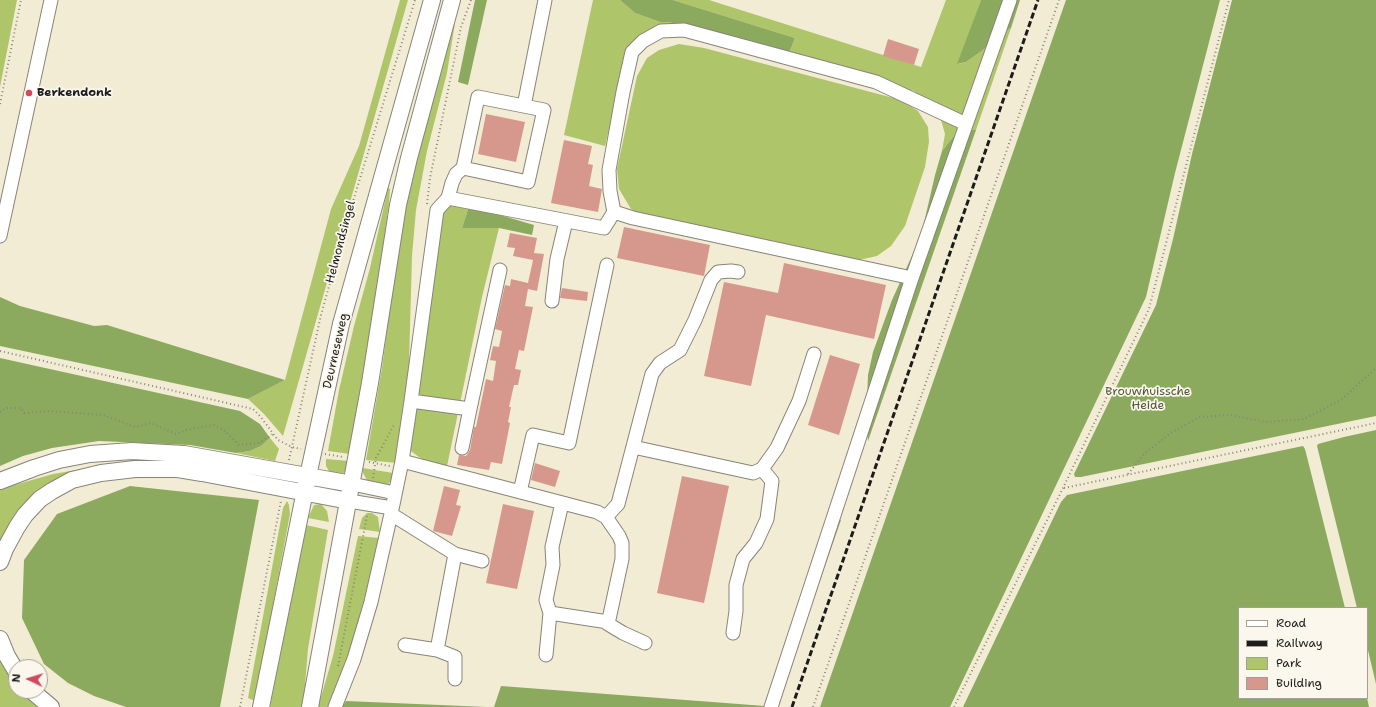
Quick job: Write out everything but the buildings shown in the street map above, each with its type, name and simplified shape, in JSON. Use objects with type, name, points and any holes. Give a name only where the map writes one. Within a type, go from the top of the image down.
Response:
[{"type":"main road","name":"Deurneseweg","points":[[261,707],[308,476],[341,324],[432,0]]},
{"type":"main road","points":[[310,707],[357,460],[398,205],[409,158],[452,0]]},
{"type":"main road","points":[[0,481],[59,460],[90,454],[132,451],[184,454],[352,484]]},
{"type":"main road","points":[[0,562],[17,527],[32,507],[52,491],[72,480],[84,476],[119,470],[165,468],[202,473],[349,501]]},
{"type":"main road","points":[[0,639],[9,659]]},
{"type":"main road","points":[[42,699],[51,707]]},
{"type":"street","points":[[0,236],[51,0]]},
{"type":"street","points":[[524,106],[545,0]]},
{"type":"street","points":[[771,707],[912,278],[1010,0]]},
{"type":"street","points":[[448,198],[604,228],[614,212],[609,170],[632,52],[643,41],[661,31],[684,30],[876,82],[966,124]]},
{"type":"street","points":[[335,707],[354,659],[371,602],[392,511],[411,401],[437,210],[448,198],[449,191],[456,174],[463,168],[478,97],[544,110],[528,182],[463,168]]},
{"type":"street","points":[[614,212],[633,218],[912,278]]},
{"type":"street","points":[[552,301],[557,259],[566,221]]},
{"type":"street","points":[[520,492],[533,435],[569,443],[607,265]]},
{"type":"street","points":[[462,448],[500,270]]},
{"type":"street","points":[[606,517],[618,504],[652,374],[660,363],[680,350],[695,320],[711,280],[718,272],[738,272]]},
{"type":"street","points":[[633,447],[753,473],[762,469],[777,448],[799,401],[814,354]]},
{"type":"street","points":[[411,401],[470,409]]},
{"type":"street","points":[[401,465],[520,492],[597,512],[606,517],[622,543],[622,559],[608,622]]},
{"type":"street","points":[[733,633],[736,611],[736,585],[743,559],[756,543],[767,519],[772,481],[762,469]]},
{"type":"street","points":[[352,484],[395,493]]},
{"type":"street","points":[[349,501],[370,504],[392,511],[455,554],[482,561]]},
{"type":"street","points":[[546,655],[550,613],[546,600],[553,565],[552,548],[562,503]]},
{"type":"street","points":[[437,650],[455,554]]},
{"type":"street","points":[[550,613],[608,622],[608,624],[623,633],[645,643]]},
{"type":"street","points":[[405,645],[437,650],[455,657],[455,679]]},
{"type":"path","points":[[0,104],[21,0]]},
{"type":"path","name":"Helmondsingel","points":[[287,472],[321,315],[350,211],[415,0]]},
{"type":"path","points":[[813,707],[1059,0]]},
{"type":"path","points":[[954,707],[1063,488],[1149,309],[1229,0]]},
{"type":"path","points":[[0,351],[252,409],[260,416],[278,440],[292,447],[375,463],[401,465]]},
{"type":"path","points":[[1127,475],[1144,454],[1172,432],[1200,417],[1229,415],[1266,422],[1304,419],[1341,400],[1376,368]]},
{"type":"path","points":[[0,412],[6,408],[21,408],[24,413],[50,411],[103,415],[135,426],[151,423],[176,434],[186,430],[214,426],[224,430],[239,445],[258,443],[273,434]]},
{"type":"path","points":[[1063,488],[1376,423]]},
{"type":"path","points":[[372,489],[375,463]]},
{"type":"path","points":[[240,707],[284,488]]},
{"type":"path","points":[[337,668],[370,504]]},
{"type":"green space","points":[[0,0],[17,0],[0,87]]},
{"type":"green space","points":[[400,0],[408,0],[283,436],[264,414],[248,399],[285,380],[331,209],[359,146]]},
{"type":"green space","points":[[475,0],[487,0],[468,85],[458,82]]},
{"type":"green space","points":[[593,0],[620,0],[635,13],[660,22],[671,22],[673,28],[626,57],[605,146],[564,135]]},
{"type":"green space","points":[[620,0],[673,0],[795,38],[788,56],[673,28],[671,22],[660,22],[635,13]]},
{"type":"green space","points":[[673,0],[709,0],[921,67],[946,0],[981,0],[958,64],[966,62],[983,50],[998,35],[1011,28],[976,130],[957,132],[942,151],[945,134],[941,120],[929,102],[914,91],[788,56],[795,38]]},
{"type":"green space","points":[[981,0],[1020,0],[1011,28],[998,35],[983,50],[966,62],[957,64]]},
{"type":"green space","points":[[1066,0],[1220,0],[1175,173],[1146,297],[950,707],[820,707]]},
{"type":"green space","name":"Brouwhuissche Heide","points":[[1232,0],[1376,0],[1376,416],[1075,477],[1074,474],[1156,305],[1173,239],[1192,154]]},
{"type":"green space","points":[[455,23],[447,73],[427,151],[416,210],[412,256],[407,400],[397,463],[366,460],[382,368],[403,210],[450,33]]},
{"type":"green space","points":[[679,44],[704,48],[901,100],[918,111],[928,127],[929,142],[925,167],[905,226],[891,246],[877,256],[859,260],[645,217],[631,209],[619,189],[617,169],[637,76],[647,58],[659,50]]},
{"type":"green space","points":[[976,130],[868,441],[866,422],[868,375],[873,352],[892,300],[915,249],[923,227],[942,151],[957,132]]},
{"type":"green space","points":[[388,188],[390,189],[389,203],[379,279],[350,454],[328,451],[339,390],[354,326],[370,268]]},
{"type":"green space","points":[[451,205],[469,206],[462,228],[499,228],[482,297],[446,471],[419,457],[408,449],[440,216]]},
{"type":"green space","points":[[469,206],[534,225],[532,235],[499,228],[462,228]]},
{"type":"green space","points":[[0,297],[20,306],[94,326],[107,325],[285,380],[248,399],[0,346]]},
{"type":"green space","points":[[0,358],[240,411],[260,424],[270,438],[261,446],[250,451],[236,453],[190,445],[99,441],[52,448],[23,456],[0,466]]},
{"type":"green space","points":[[1376,430],[1376,684],[1368,650],[1368,607],[1357,607],[1317,446],[1318,444]]},
{"type":"green space","points":[[270,438],[279,449],[275,461],[236,453],[250,451],[261,446]]},
{"type":"green space","points":[[1303,446],[1345,607],[1238,607],[1238,699],[1367,699],[1369,707],[963,707],[1061,502],[1067,495]]},
{"type":"green space","points":[[326,459],[349,461],[347,470],[341,475],[330,473],[326,466]]},
{"type":"green space","points":[[88,468],[9,525],[0,541],[0,489],[53,474]]},
{"type":"green space","points":[[363,468],[393,473],[392,480],[388,484],[368,482],[363,473]]},
{"type":"green space","points":[[130,486],[259,500],[220,707],[126,707],[94,696],[68,683],[48,667],[48,659],[42,659],[22,618],[24,560],[57,514]]},
{"type":"green space","points":[[287,501],[290,514],[255,701],[248,698],[283,508]]},
{"type":"green space","points":[[321,504],[327,511],[329,522],[308,518],[314,505]]},
{"type":"green space","points":[[367,513],[372,513],[378,517],[380,532],[359,529],[362,518]]},
{"type":"green space","points":[[828,517],[841,520],[776,707],[494,707],[501,686],[765,706]]},
{"type":"green space","points":[[306,525],[328,530],[308,649],[304,697],[302,707],[270,707]]},
{"type":"green space","points":[[358,536],[379,538],[373,567],[351,647],[331,707],[318,707],[333,656]]},
{"type":"green space","points":[[0,655],[8,673],[8,699],[32,699],[41,707],[0,707]]},
{"type":"green space","points":[[346,701],[487,707],[342,707]]},
{"type":"railway","points":[[792,707],[1038,0]]},
{"type":"place","name":"Berkendonk","points":[[29,93]]}]
